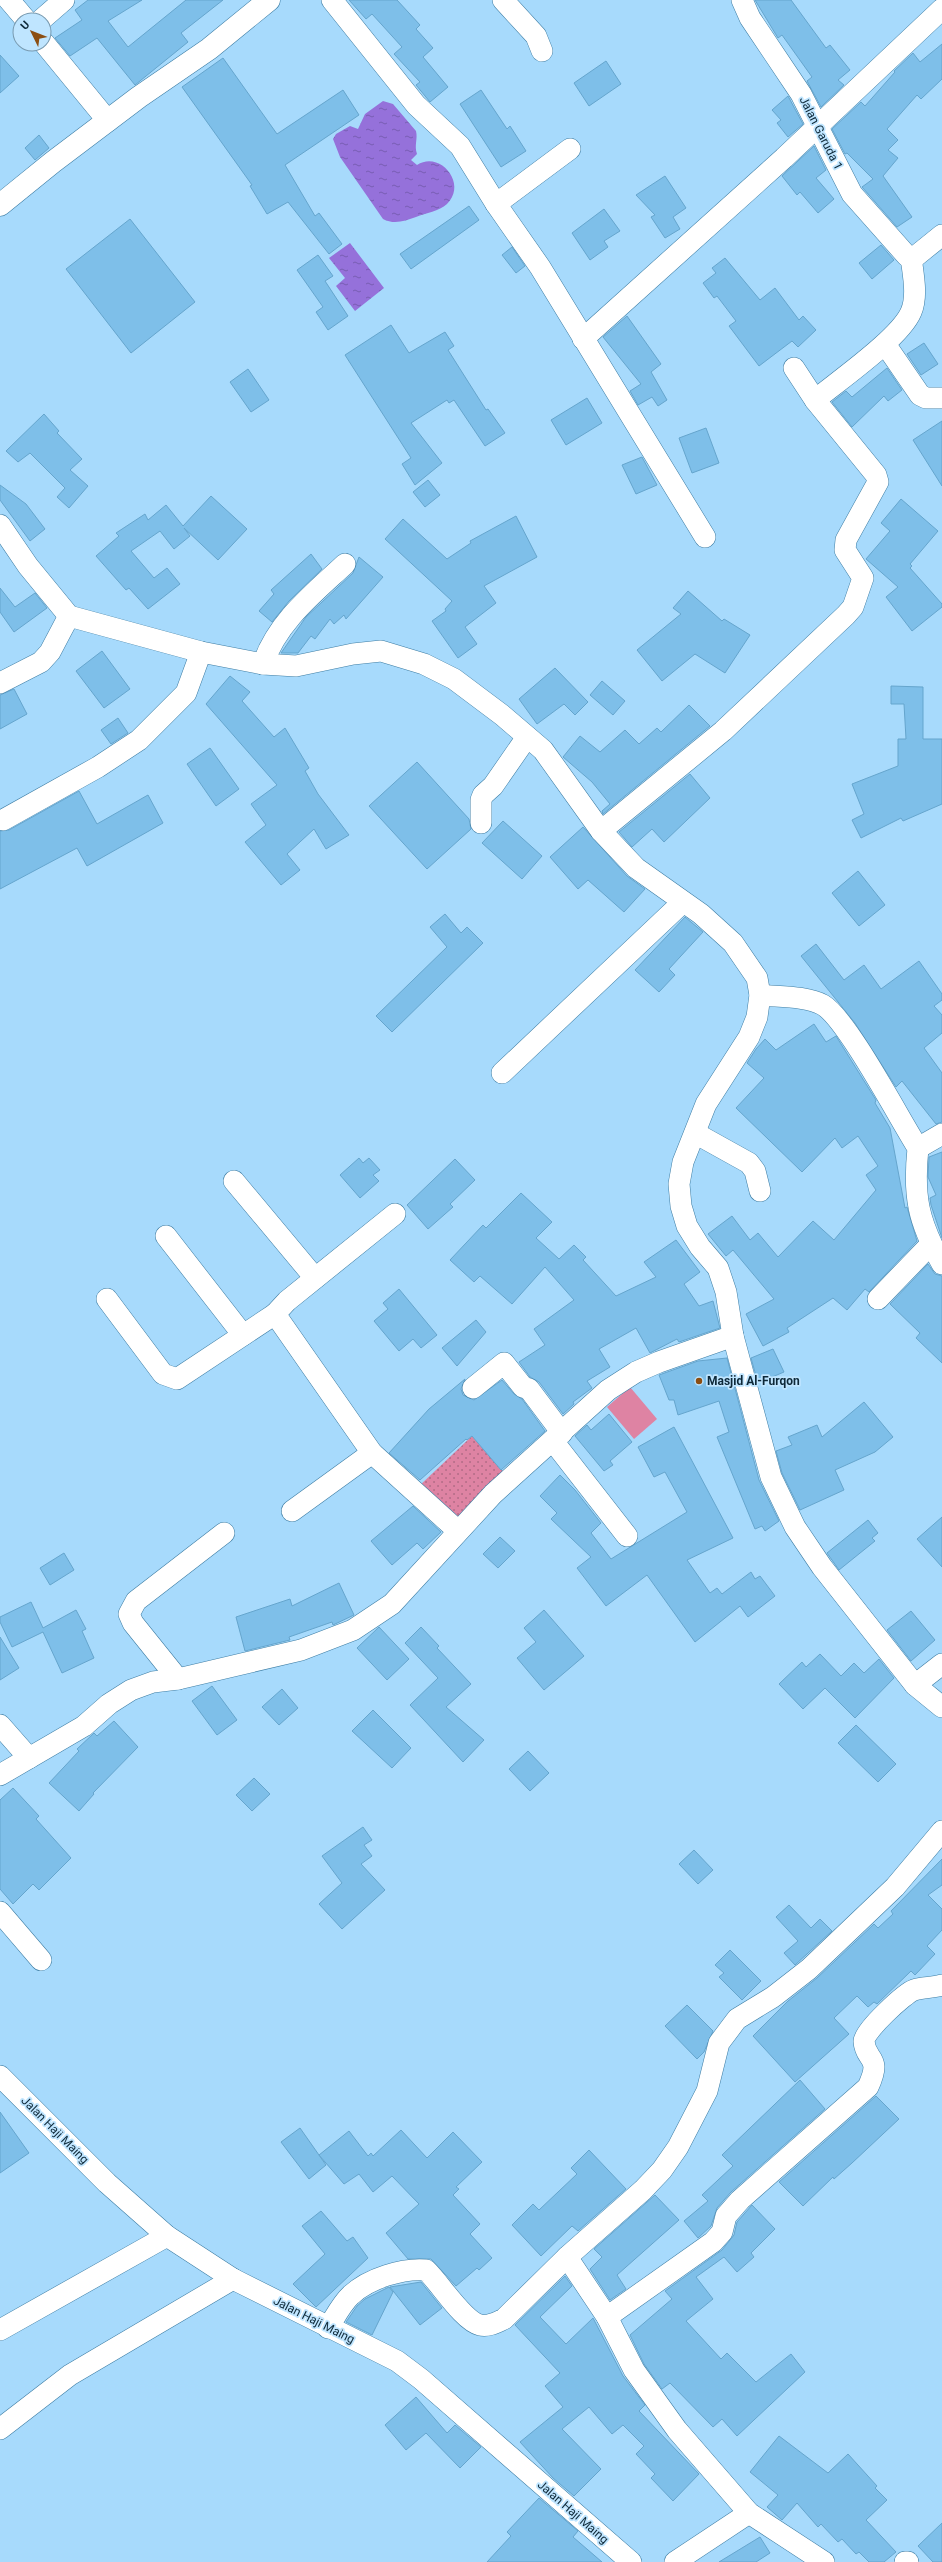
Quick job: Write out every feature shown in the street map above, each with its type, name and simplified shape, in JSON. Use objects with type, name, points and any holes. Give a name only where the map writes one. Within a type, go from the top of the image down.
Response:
[{"type":"street","points":[[9,0],[19,12]]},
{"type":"street","points":[[50,12],[64,0]]},
{"type":"street","points":[[332,0],[416,105],[460,146],[496,204],[540,267],[705,537]]},
{"type":"street","points":[[503,0],[536,36],[542,51]]},
{"type":"street","name":"Jalan Garuda 1","points":[[742,0],[750,18],[801,94],[852,194],[881,229],[907,256],[913,257]]},
{"type":"street","points":[[0,205],[53,162],[209,49],[258,4]]},
{"type":"street","points":[[583,339],[818,125],[942,9]]},
{"type":"street","points":[[51,52],[108,121]]},
{"type":"street","points":[[496,204],[570,149]]},
{"type":"street","points":[[815,400],[885,344],[911,312],[914,300],[913,257],[942,235]]},
{"type":"street","points":[[885,344],[920,395],[926,398],[942,398]]},
{"type":"street","points":[[601,831],[723,731],[853,607],[863,578],[846,550],[846,540],[878,482],[876,475],[815,400],[794,368]]},
{"type":"street","points":[[0,525],[28,566],[69,616],[201,652],[263,664],[296,666],[353,654],[381,651],[424,664],[454,679],[543,750],[601,831],[636,868],[717,926],[733,944],[757,978],[760,995],[757,1017],[749,1037],[706,1104],[682,1169],[679,1184],[681,1206],[688,1226],[700,1247],[718,1268],[726,1292],[733,1336],[771,1477],[795,1527],[822,1567],[915,1685],[942,1707]]},
{"type":"street","points":[[263,664],[269,647],[278,632],[305,601],[345,564]]},
{"type":"street","points":[[0,683],[40,662],[50,652],[69,616]]},
{"type":"street","points":[[3,820],[98,767],[139,740],[186,693],[201,652]]},
{"type":"street","points":[[481,823],[481,800],[483,795],[494,786],[528,737]]},
{"type":"street","points":[[502,1073],[683,902]]},
{"type":"street","points":[[760,995],[816,1002],[825,1006],[851,1039],[918,1148],[915,1168],[916,1199],[931,1244],[942,1264]]},
{"type":"street","points":[[695,1133],[749,1163],[755,1171],[760,1192]]},
{"type":"street","points":[[918,1148],[942,1134]]},
{"type":"street","points":[[234,1181],[316,1278]]},
{"type":"street","points":[[108,1299],[163,1374],[170,1378],[177,1379],[275,1314],[316,1278],[395,1214]]},
{"type":"street","points":[[166,1236],[243,1335]]},
{"type":"street","points":[[878,1299],[931,1244]]},
{"type":"street","points":[[275,1314],[372,1453],[458,1531]]},
{"type":"street","points":[[0,1775],[84,1726],[109,1704],[131,1690],[154,1682],[178,1679],[301,1650],[353,1630],[392,1604],[458,1531],[515,1472],[558,1437],[608,1390],[636,1372],[733,1336]]},
{"type":"street","points":[[473,1388],[504,1363],[523,1387],[529,1389],[558,1437],[627,1536]]},
{"type":"street","points":[[292,1511],[372,1453]]},
{"type":"street","points":[[178,1679],[133,1624],[129,1614],[136,1601],[224,1533]]},
{"type":"street","points":[[915,1685],[942,1664]]},
{"type":"street","points":[[0,1726],[29,1758]]},
{"type":"street","points":[[328,2328],[351,2295],[365,2284],[413,2269],[426,2270],[470,2320],[480,2325],[492,2325],[504,2318],[567,2257],[643,2190],[662,2170],[678,2147],[707,2090],[719,2043],[732,2025],[809,1969],[895,1887],[942,1831]]},
{"type":"street","points":[[0,1912],[41,1960]]},
{"type":"street","points":[[607,2317],[713,2242],[722,2232],[726,2216],[740,2200],[868,2086],[875,2067],[873,2057],[864,2042],[864,2036],[869,2028],[914,1990],[942,1985]]},
{"type":"street","name":"Jalan Haji Maing","points":[[0,2076],[108,2183],[167,2236],[233,2279],[328,2328],[397,2361],[421,2379],[631,2562]]},
{"type":"street","points":[[0,2330],[167,2236]]},
{"type":"street","points":[[567,2257],[607,2317],[620,2347],[655,2402],[749,2513],[824,2562]]},
{"type":"street","points":[[0,2429],[70,2375],[233,2279]]},
{"type":"street","points":[[675,2562],[749,2513]]},
{"type":"shaded area","points":[[630,1387],[657,1419],[634,1439],[607,1407]]},
{"type":"shaded area","points":[[472,1436],[507,1476],[460,1525],[418,1487]]},
{"type":"water","points":[[383,101],[393,104],[416,131],[417,154],[411,160],[417,165],[426,162],[434,162],[442,165],[453,179],[453,196],[447,204],[432,212],[400,222],[391,222],[383,219],[340,157],[333,139],[336,134],[350,126],[358,129],[365,114]]},
{"type":"water","points":[[350,243],[384,288],[355,311],[336,286],[345,278],[329,258]]},
{"type":"building","points":[[88,0],[142,0],[108,21],[128,47],[186,0],[223,0],[181,33],[188,42],[135,85],[97,38],[70,56],[55,38],[82,20],[75,10]]},
{"type":"building","points":[[349,0],[397,0],[420,25],[416,29],[433,48],[423,57],[448,87],[430,102],[416,85],[420,82],[394,54],[402,47],[372,14],[366,19]]},
{"type":"building","points":[[755,0],[791,0],[826,48],[830,45],[850,70],[838,80],[844,85],[821,107],[807,81],[812,77],[782,35],[778,38]]},
{"type":"building","points":[[942,44],[942,79],[921,99],[917,95],[887,129],[898,140],[888,150],[898,158],[883,176],[912,217],[897,227],[862,187],[873,179],[847,153],[845,154],[832,129],[861,102],[865,106],[895,72],[894,71],[913,53],[920,62]]},
{"type":"building","points":[[0,55],[19,76],[0,93]]},
{"type":"building","points":[[223,58],[277,134],[343,90],[359,115],[285,165],[315,216],[319,213],[342,244],[329,254],[288,202],[267,214],[250,186],[252,185],[182,87]]},
{"type":"building","points":[[606,61],[621,84],[589,106],[574,83]]},
{"type":"building","points":[[481,90],[507,129],[510,126],[526,151],[501,167],[460,104]]},
{"type":"building","points":[[788,96],[803,124],[788,137],[777,123],[781,120],[772,110]]},
{"type":"building","points":[[39,135],[49,148],[35,160],[25,148]]},
{"type":"building","points":[[814,146],[826,170],[816,178],[834,199],[818,213],[800,192],[797,195],[782,176]]},
{"type":"building","points":[[665,176],[686,208],[673,217],[680,229],[665,238],[651,217],[655,215],[636,195]]},
{"type":"building","points":[[469,206],[479,220],[411,269],[400,254]]},
{"type":"building","points":[[604,209],[620,231],[604,241],[608,247],[590,260],[572,233]]},
{"type":"building","points":[[130,219],[195,302],[131,353],[66,269]]},
{"type":"building","points":[[881,245],[894,260],[872,279],[859,263]]},
{"type":"building","points":[[512,247],[525,266],[516,273],[502,255]]},
{"type":"building","points":[[318,255],[333,276],[325,281],[348,316],[328,330],[316,312],[323,307],[297,270]]},
{"type":"building","points":[[725,258],[760,300],[775,288],[799,320],[803,316],[816,330],[798,347],[792,341],[759,366],[729,326],[736,321],[717,296],[714,298],[703,283],[716,273],[712,268]]},
{"type":"building","points":[[627,316],[661,364],[651,372],[667,400],[658,406],[652,397],[638,405],[630,391],[641,384],[603,337]]},
{"type":"building","points":[[391,325],[409,353],[445,332],[454,346],[448,350],[486,410],[488,409],[505,433],[485,446],[454,400],[449,403],[447,400],[411,423],[442,463],[415,485],[402,464],[411,458],[345,355]]},
{"type":"building","points":[[924,343],[938,364],[921,375],[907,354]]},
{"type":"building","points":[[887,368],[902,390],[888,401],[884,396],[852,427],[832,402],[846,391],[852,397]]},
{"type":"building","points":[[248,369],[269,400],[251,412],[230,382]]},
{"type":"building","points":[[587,398],[602,423],[566,445],[551,420]]},
{"type":"building","points":[[44,414],[59,431],[57,433],[82,459],[70,470],[88,486],[69,508],[57,497],[65,488],[30,453],[18,462],[6,451]]},
{"type":"building","points":[[942,421],[942,486],[913,440]]},
{"type":"building","points":[[706,428],[719,463],[692,473],[679,438]]},
{"type":"building","points":[[642,457],[657,485],[636,494],[622,465]]},
{"type":"building","points":[[428,480],[440,495],[425,507],[413,492]]},
{"type":"building","points":[[0,485],[26,504],[45,529],[30,541],[0,500]]},
{"type":"building","points":[[211,496],[247,529],[218,560],[184,528],[190,536],[174,549],[160,531],[131,551],[154,578],[167,568],[180,584],[148,609],[129,588],[126,590],[96,556],[119,536],[116,533],[145,514],[148,520],[166,505],[183,526]]},
{"type":"building","points":[[901,499],[938,531],[910,564],[912,566],[910,568],[942,604],[942,607],[912,631],[886,597],[898,587],[866,559],[890,531],[881,523]]},
{"type":"building","points":[[516,516],[537,557],[484,586],[496,603],[465,627],[477,644],[458,658],[432,621],[446,611],[445,609],[452,601],[385,539],[403,519],[447,559],[471,543],[470,541]]},
{"type":"building","points":[[311,554],[322,569],[289,601],[272,622],[259,611],[274,594],[271,590]]},
{"type":"building","points":[[359,557],[383,577],[346,619],[344,615],[334,624],[330,619],[315,639],[311,636],[298,653],[281,653],[306,617],[353,573]]},
{"type":"building","points":[[0,588],[15,607],[35,593],[47,608],[14,632],[0,612]]},
{"type":"building","points":[[688,591],[722,621],[724,619],[750,635],[725,673],[695,654],[662,681],[637,650],[681,614],[673,608]]},
{"type":"building","points":[[102,651],[130,689],[104,708],[76,671]]},
{"type":"building","points":[[555,668],[588,702],[575,715],[564,704],[537,724],[519,699]]},
{"type":"building","points":[[230,676],[250,692],[242,701],[274,737],[285,728],[309,768],[305,771],[318,794],[349,835],[326,849],[314,829],[287,854],[300,870],[281,885],[245,842],[266,825],[251,804],[277,785],[206,704]]},
{"type":"building","points":[[602,681],[625,701],[613,715],[590,695]]},
{"type":"building","points":[[891,686],[923,687],[923,739],[942,739],[942,804],[903,821],[901,818],[861,838],[852,820],[864,814],[852,784],[898,766],[898,739],[906,739],[904,704],[891,704]]},
{"type":"building","points":[[14,689],[27,714],[0,729],[0,695]]},
{"type":"building","points":[[689,705],[710,726],[603,814],[602,811],[610,804],[592,782],[563,757],[580,736],[600,752],[625,730],[639,744],[657,728],[661,732]]},
{"type":"building","points":[[118,718],[128,733],[111,744],[101,730]]},
{"type":"building","points":[[210,748],[239,789],[216,806],[187,764]]},
{"type":"building","points":[[417,762],[469,819],[471,829],[427,869],[369,806]]},
{"type":"building","points":[[690,774],[710,798],[664,842],[652,829],[632,847],[619,832]]},
{"type":"building","points":[[79,791],[97,824],[148,795],[163,823],[87,866],[77,848],[0,889],[0,831],[9,830]]},
{"type":"building","points":[[503,821],[542,856],[522,879],[482,843]]},
{"type":"building","points":[[583,827],[627,876],[645,889],[624,912],[588,880],[578,889],[550,857]]},
{"type":"building","points":[[858,871],[885,905],[859,926],[832,893]]},
{"type":"building","points":[[445,914],[461,933],[467,927],[483,943],[392,1032],[376,1016],[447,947],[430,927]]},
{"type":"building","points":[[685,917],[703,932],[669,969],[675,975],[659,992],[635,970]]},
{"type":"building","points":[[816,944],[844,980],[864,965],[881,989],[919,961],[942,994],[942,1000],[934,1006],[942,1015],[942,1033],[924,1048],[942,1073],[942,1122],[936,1124],[902,1081],[896,1087],[855,1023],[801,956]]},
{"type":"building","points":[[814,1024],[826,1042],[836,1036],[876,1100],[875,1103],[890,1128],[905,1208],[907,1207],[917,1241],[869,1292],[865,1289],[847,1310],[833,1298],[787,1328],[789,1332],[763,1346],[746,1314],[774,1299],[733,1250],[726,1256],[708,1234],[732,1216],[750,1240],[758,1233],[778,1257],[813,1221],[834,1240],[876,1190],[866,1175],[878,1166],[858,1136],[842,1148],[835,1138],[802,1172],[736,1108],[764,1078],[747,1063],[765,1039],[776,1050]]},
{"type":"building","points":[[942,1152],[942,1238],[930,1198],[936,1195],[928,1177],[929,1157]]},
{"type":"building","points":[[359,1158],[363,1163],[369,1158],[380,1170],[373,1175],[379,1181],[360,1198],[340,1175]]},
{"type":"building","points":[[455,1159],[475,1180],[450,1204],[453,1207],[428,1229],[407,1205]]},
{"type":"building","points":[[521,1193],[552,1222],[536,1238],[559,1259],[574,1245],[586,1257],[583,1260],[616,1296],[656,1277],[644,1262],[676,1240],[700,1272],[684,1284],[699,1306],[713,1301],[720,1328],[679,1342],[677,1339],[650,1353],[636,1328],[599,1349],[610,1367],[587,1381],[592,1388],[573,1402],[574,1404],[563,1414],[539,1382],[530,1377],[519,1362],[545,1345],[534,1329],[574,1300],[545,1267],[512,1304],[480,1276],[474,1282],[450,1260],[483,1225],[486,1228]]},
{"type":"building","points":[[928,1264],[935,1274],[942,1276],[942,1363],[916,1338],[920,1333],[890,1304]]},
{"type":"building","points":[[399,1289],[437,1335],[421,1348],[413,1339],[399,1351],[374,1321],[388,1309],[383,1303]]},
{"type":"building","points":[[476,1320],[486,1332],[457,1366],[442,1348]]},
{"type":"building","points":[[773,1349],[784,1372],[758,1383],[751,1358]]},
{"type":"building","points":[[727,1358],[759,1480],[779,1521],[765,1531],[762,1526],[755,1529],[717,1437],[729,1432],[719,1401],[678,1415],[674,1400],[669,1400],[659,1375],[698,1361]]},
{"type":"building","points":[[465,1379],[461,1389],[463,1395],[474,1400],[502,1380],[514,1394],[522,1399],[545,1431],[501,1470],[472,1436],[467,1440],[466,1439],[420,1480],[389,1453],[429,1409]]},
{"type":"building","points":[[864,1402],[893,1437],[875,1452],[835,1470],[844,1490],[800,1510],[782,1473],[776,1451],[792,1445],[788,1437],[817,1425],[822,1437]]},
{"type":"building","points":[[609,1414],[632,1442],[610,1461],[613,1465],[604,1471],[575,1436],[587,1425],[591,1430]]},
{"type":"building","points":[[674,1427],[733,1538],[687,1560],[710,1593],[717,1588],[722,1594],[751,1572],[755,1579],[760,1576],[775,1596],[748,1617],[740,1606],[695,1642],[647,1575],[606,1606],[577,1568],[591,1557],[551,1519],[557,1513],[540,1496],[560,1475],[575,1490],[601,1523],[591,1533],[611,1559],[687,1512],[665,1472],[654,1477],[638,1447]]},
{"type":"building","points":[[413,1506],[441,1532],[423,1549],[417,1543],[392,1565],[371,1541]]},
{"type":"building","points":[[942,1517],[942,1567],[917,1539]]},
{"type":"building","points":[[868,1520],[878,1533],[872,1538],[875,1541],[839,1570],[827,1553]]},
{"type":"building","points":[[500,1537],[515,1551],[498,1568],[483,1554]]},
{"type":"building","points":[[64,1553],[74,1570],[50,1585],[40,1568]]},
{"type":"building","points":[[339,1583],[354,1615],[333,1625],[332,1622],[289,1637],[290,1640],[245,1651],[236,1617],[290,1599],[292,1606]]},
{"type":"building","points":[[31,1602],[43,1628],[76,1610],[86,1629],[82,1631],[94,1658],[62,1673],[43,1632],[12,1647],[0,1622],[0,1617]]},
{"type":"building","points":[[544,1610],[584,1656],[544,1690],[517,1658],[536,1642],[524,1628]]},
{"type":"building","points":[[911,1611],[935,1640],[911,1661],[887,1630]]},
{"type":"building","points":[[379,1627],[409,1659],[387,1680],[357,1648]]},
{"type":"building","points":[[421,1627],[439,1646],[437,1648],[471,1684],[446,1707],[484,1740],[463,1762],[410,1705],[438,1678],[405,1643]]},
{"type":"building","points":[[0,1637],[19,1668],[0,1680]]},
{"type":"building","points":[[820,1654],[841,1676],[854,1663],[864,1673],[879,1659],[894,1678],[855,1718],[825,1688],[803,1709],[779,1684],[802,1662],[806,1667]]},
{"type":"building","points":[[212,1686],[237,1720],[217,1735],[192,1701]]},
{"type":"building","points":[[282,1689],[298,1708],[279,1725],[262,1707]]},
{"type":"building","points":[[373,1710],[411,1748],[392,1768],[352,1731]]},
{"type":"building","points":[[114,1721],[138,1747],[93,1793],[94,1794],[79,1811],[49,1783],[79,1751],[77,1749],[94,1733],[97,1736]]},
{"type":"building","points":[[856,1725],[896,1764],[878,1782],[838,1743]]},
{"type":"building","points":[[528,1751],[549,1773],[530,1791],[509,1769]]},
{"type":"building","points":[[254,1778],[270,1794],[252,1811],[236,1795]]},
{"type":"building","points":[[13,1788],[39,1816],[36,1819],[71,1858],[39,1890],[33,1884],[13,1904],[0,1889],[0,1800]]},
{"type":"building","points":[[363,1827],[372,1840],[364,1845],[372,1856],[361,1864],[385,1890],[342,1929],[319,1904],[342,1883],[322,1856]]},
{"type":"building","points":[[694,1850],[713,1870],[698,1884],[679,1864]]},
{"type":"building","points":[[942,1859],[942,1885],[928,1895],[942,1909],[942,1930],[927,1946],[935,1954],[915,1975],[911,1971],[877,2004],[874,2002],[868,2007],[857,1996],[834,2018],[849,2034],[795,2082],[753,2036],[788,2001],[817,1978],[874,1924],[878,1928],[893,1914],[891,1911]]},
{"type":"building","points":[[789,1905],[811,1928],[820,1919],[832,1931],[795,1965],[784,1953],[798,1941],[776,1917]]},
{"type":"building","points":[[730,1950],[761,1981],[742,2000],[719,1977],[724,1973],[715,1965]]},
{"type":"building","points":[[687,2005],[713,2031],[704,2052],[697,2059],[665,2026]]},
{"type":"building","points":[[800,2080],[825,2109],[731,2192],[717,2208],[711,2226],[698,2238],[684,2221],[708,2201],[702,2195],[733,2166],[722,2155]]},
{"type":"building","points":[[876,2096],[899,2119],[834,2179],[833,2177],[803,2206],[779,2182]]},
{"type":"building","points":[[0,2112],[29,2153],[0,2173]]},
{"type":"building","points":[[300,2128],[326,2165],[309,2179],[281,2142]]},
{"type":"building","points":[[401,2130],[427,2158],[453,2132],[482,2162],[456,2187],[459,2189],[453,2195],[480,2224],[470,2234],[492,2258],[479,2270],[477,2268],[456,2286],[431,2259],[408,2259],[386,2233],[419,2204],[392,2176],[373,2192],[359,2174],[344,2184],[319,2155],[349,2131],[368,2156],[371,2153],[373,2156]]},
{"type":"building","points":[[589,2150],[626,2189],[578,2231],[572,2226],[541,2256],[512,2225],[533,2204],[539,2210],[577,2174],[571,2168]]},
{"type":"building","points":[[655,2195],[679,2220],[617,2275],[626,2289],[610,2300],[590,2269],[602,2257],[594,2249]]},
{"type":"building","points":[[752,2205],[775,2229],[751,2253],[754,2257],[737,2272],[724,2257],[696,2277],[713,2299],[686,2321],[721,2359],[727,2353],[756,2382],[791,2354],[805,2372],[737,2436],[722,2419],[713,2427],[670,2383],[662,2389],[644,2364],[630,2335],[672,2299],[665,2291],[722,2250],[734,2235],[737,2222]]},
{"type":"building","points":[[321,2211],[347,2241],[353,2237],[368,2258],[316,2307],[293,2284],[325,2254],[302,2226]]},
{"type":"building","points":[[565,2276],[572,2286],[540,2317],[566,2344],[593,2318],[623,2376],[645,2405],[639,2411],[699,2474],[673,2501],[651,2478],[655,2474],[636,2454],[644,2446],[623,2425],[612,2434],[589,2407],[562,2429],[601,2469],[574,2496],[553,2478],[520,2442],[563,2407],[545,2386],[560,2373],[515,2325]]},
{"type":"building","points":[[421,2282],[442,2308],[420,2325],[390,2287]]},
{"type":"building","points":[[389,2287],[393,2292],[372,2335],[346,2322],[357,2306],[365,2299]]},
{"type":"building","points":[[416,2397],[447,2433],[455,2425],[481,2447],[460,2468],[426,2433],[406,2450],[385,2425]]},
{"type":"building","points":[[779,2436],[828,2473],[848,2454],[877,2486],[875,2488],[887,2500],[866,2520],[896,2552],[884,2562],[869,2562],[859,2552],[856,2554],[842,2539],[838,2542],[821,2524],[818,2527],[797,2503],[782,2520],[767,2507],[778,2495],[750,2472]]},
{"type":"building","points":[[539,2498],[578,2531],[573,2537],[602,2562],[487,2562],[511,2536],[507,2532]]},
{"type":"building","points":[[942,2523],[942,2562],[933,2562],[918,2546]]},
{"type":"building","points":[[760,2537],[770,2553],[756,2562],[719,2562]]},
{"type":"place","name":"Masjid Al-Furqon","points":[[699,1381]]}]
